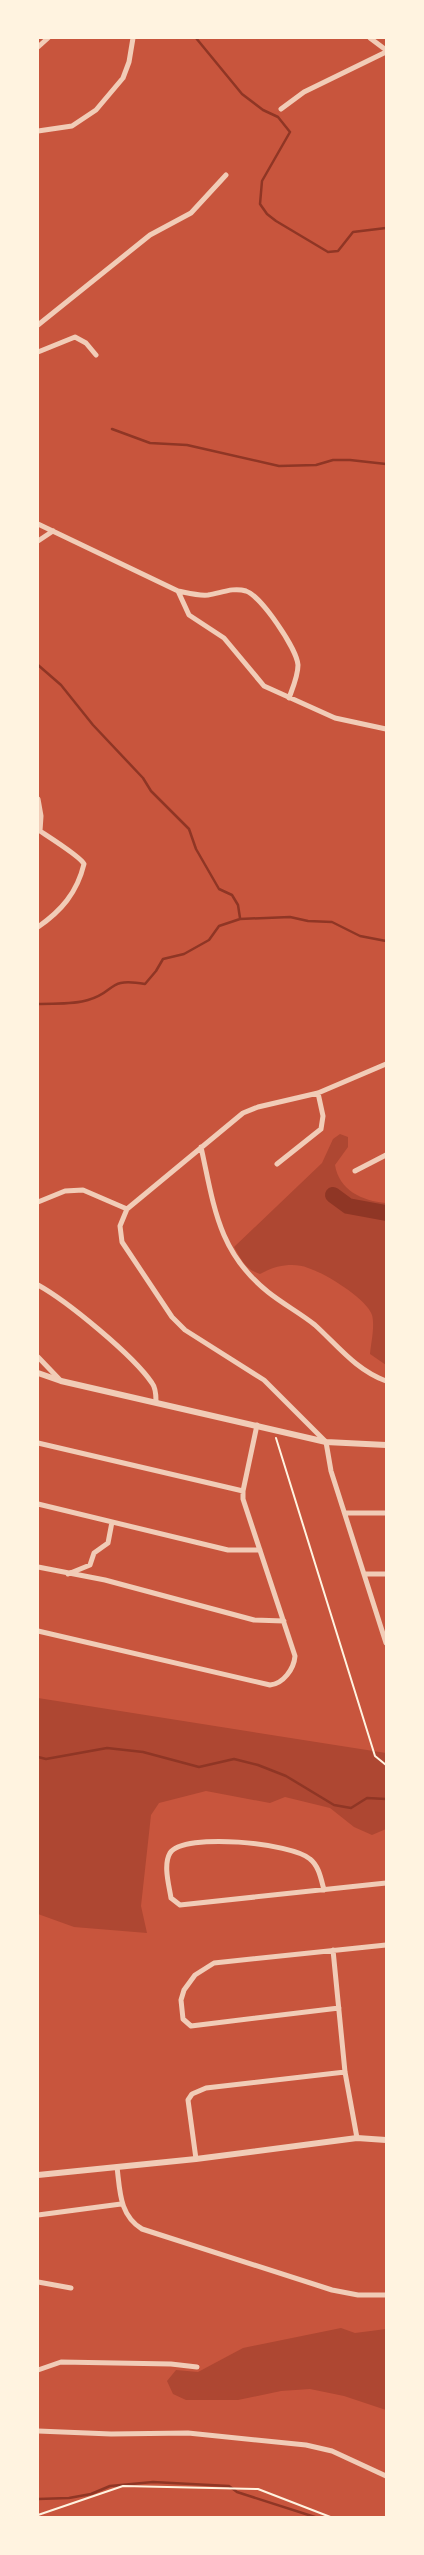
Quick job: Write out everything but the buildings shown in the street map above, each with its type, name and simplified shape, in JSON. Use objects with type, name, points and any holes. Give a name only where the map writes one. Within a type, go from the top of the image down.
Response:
[{"type":"street","points":[[38,47],[48,38]]},
{"type":"street","points":[[38,131],[72,126],[96,110],[123,78],[129,62],[133,38]]},
{"type":"street","points":[[281,109],[304,92],[386,51],[370,38]]},
{"type":"street","points":[[38,325],[150,235],[191,212],[226,175]]},
{"type":"street","points":[[38,352],[75,337],[86,344],[96,355]]},
{"type":"street","points":[[38,524],[178,591],[207,595],[234,590],[247,592],[254,596],[262,604],[293,648],[298,663],[297,676],[289,698]]},
{"type":"street","points":[[38,541],[53,531]]},
{"type":"street","points":[[178,591],[189,616],[224,638],[264,686],[342,720],[386,729]]},
{"type":"street","points":[[38,799],[41,816],[39,831],[80,857],[84,864],[77,884],[63,907],[38,927]]},
{"type":"street","points":[[386,1064],[318,1093],[251,1109],[201,1147],[127,1209],[120,1226],[124,1246],[176,1321],[185,1330],[259,1376],[326,1442],[345,1514],[386,1643]]},
{"type":"street","points":[[277,1164],[321,1128],[323,1116],[318,1093]]},
{"type":"street","points":[[201,1147],[218,1222],[228,1248],[237,1261],[267,1292],[309,1320],[357,1366],[386,1381]]},
{"type":"street","points":[[355,1170],[386,1155]]},
{"type":"street","points":[[38,1202],[65,1191],[83,1190],[127,1209]]},
{"type":"street","points":[[38,1285],[52,1292],[118,1347],[152,1382],[156,1401]]},
{"type":"street","points":[[38,1357],[61,1381]]},
{"type":"street","points":[[38,1374],[61,1381],[156,1401],[326,1442],[386,1445]]},
{"type":"street","points":[[38,1631],[273,1685],[286,1675],[295,1660],[243,1491],[257,1425]]},
{"type":"street","points":[[38,1443],[243,1491]]},
{"type":"street","points":[[38,1504],[228,1550],[260,1550]]},
{"type":"street","points":[[345,1514],[386,1513]]},
{"type":"street","points":[[68,1575],[90,1565],[94,1553],[108,1543],[112,1522]]},
{"type":"street","points":[[38,1567],[68,1575],[105,1580],[254,1620],[284,1620]]},
{"type":"street","points":[[364,1574],[386,1574]]},
{"type":"street","points":[[324,1890],[318,1870],[312,1860],[294,1851],[246,1842],[184,1846],[172,1851],[167,1864],[171,1898],[176,1904],[183,1905],[324,1890],[386,1883]]},
{"type":"street","points":[[339,2008],[191,2026],[183,2019],[182,1994],[196,1975],[212,1964],[386,1945]]},
{"type":"street","points":[[334,1950],[345,2072],[357,2138]]},
{"type":"street","points":[[196,2159],[188,2100],[192,2094],[206,2088],[345,2072]]},
{"type":"street","points":[[38,2175],[196,2159],[357,2138],[386,2140]]},
{"type":"street","points":[[117,2167],[122,2204],[131,2222],[148,2232],[339,2292],[358,2295],[386,2294]]},
{"type":"street","points":[[38,2215],[122,2204]]},
{"type":"street","points":[[38,2282],[71,2288]]},
{"type":"street","points":[[38,2370],[61,2362],[170,2364],[197,2367]]},
{"type":"street","points":[[38,2431],[111,2434],[188,2433],[306,2446],[332,2451],[386,2476]]},
{"type":"path","points":[[273,1429],[375,1756],[386,1764]]},
{"type":"path","points":[[38,2515],[123,2486],[258,2489],[333,2518]]},
{"type":"shaded area","points":[[340,1134],[348,1137],[348,1147],[335,1165],[341,1181],[360,1197],[386,1203],[386,1365],[370,1354],[373,1329],[372,1315],[369,1309],[354,1294],[324,1275],[302,1266],[284,1266],[260,1274],[244,1264],[234,1247],[322,1163],[333,1139]]},
{"type":"shaded area","points":[[38,1698],[386,1753],[386,1829],[372,1835],[354,1827],[330,1808],[285,1797],[270,1803],[206,1791],[159,1803],[151,1815],[141,1906],[147,1933],[74,1927],[38,1914]]},
{"type":"shaded area","points":[[341,2328],[355,2333],[386,2329],[386,2410],[344,2396],[310,2389],[281,2391],[238,2400],[186,2400],[173,2394],[167,2381],[176,2370],[198,2372],[243,2348]]},
{"type":"waterway","points":[[196,38],[242,94],[263,110],[278,117],[290,132],[262,181],[260,204],[267,214],[328,252],[338,251],[353,232],[386,228]]},
{"type":"waterway","points":[[112,429],[150,443],[187,445],[279,466],[316,465],[333,460],[386,464]]},
{"type":"waterway","points":[[38,665],[61,685],[93,725],[143,778],[151,791],[189,829],[196,849],[219,889],[232,895],[238,905],[240,918]]},
{"type":"waterway","points":[[38,1004],[82,1002],[97,997],[117,984],[124,982],[145,984],[163,959],[184,954],[209,940],[219,926],[240,919],[290,917],[308,921],[332,922],[360,936],[386,941]]},
{"type":"waterway","points":[[333,1195],[348,1206],[386,1213]]},
{"type":"waterway","points":[[38,1757],[46,1759],[107,1748],[143,1752],[199,1767],[234,1759],[258,1765],[286,1776],[334,1805],[351,1808],[367,1798],[386,1799]]},
{"type":"waterway","points":[[38,2499],[69,2498],[91,2494],[110,2486],[153,2482],[229,2486],[237,2492],[318,2518]]}]
